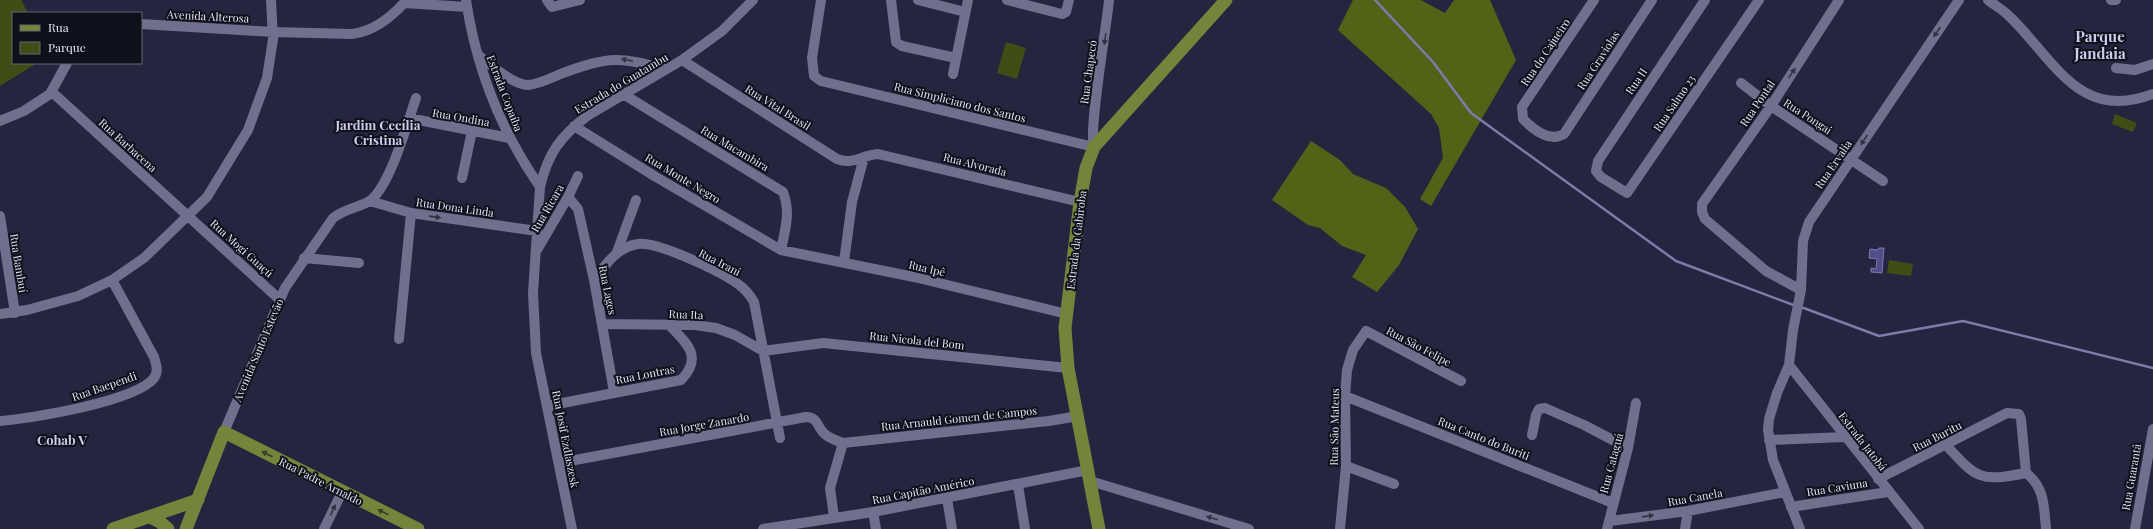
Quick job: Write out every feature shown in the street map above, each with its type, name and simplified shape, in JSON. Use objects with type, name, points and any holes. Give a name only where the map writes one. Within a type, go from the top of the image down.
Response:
[{"type":"main road","name":"Estrada da Gabiroba","points":[[1099,529],[1068,368],[1065,328],[1080,202],[1086,168],[1094,147],[1226,0]]},
{"type":"main road","name":"Rua Padre Arnaldo","points":[[224,432],[418,529]]},
{"type":"main road","name":"Avenida Santo Estevão","points":[[186,529],[224,432]]},
{"type":"main road","points":[[113,529],[152,518],[198,500]]},
{"type":"main road","points":[[152,518],[160,522],[168,529]]},
{"type":"street","points":[[0,314],[15,313],[78,296],[112,280],[144,258],[207,197],[248,130],[267,78],[273,32],[271,0]]},
{"type":"street","points":[[550,4],[580,0]]},
{"type":"street","name":"Estrada do Guatambu","points":[[536,353],[533,293],[540,187],[544,171],[554,146],[574,126],[623,94],[682,60],[722,31],[753,0]]},
{"type":"street","name":"Rua Simpliciano dos Santos","points":[[821,0],[812,58],[814,76],[821,81],[1094,147]]},
{"type":"street","points":[[891,0],[896,42],[902,46],[956,58]]},
{"type":"street","points":[[918,0],[965,12]]},
{"type":"street","points":[[954,74],[968,0]]},
{"type":"street","points":[[1007,0],[1062,14],[1066,12],[1069,0]]},
{"type":"street","name":"Rua Chapecó","points":[[1094,147],[1092,141],[1095,109],[1109,0]]},
{"type":"street","name":"Rua do Cajueiro","points":[[1564,134],[1558,138],[1542,134],[1523,119],[1521,113],[1522,107],[1594,0]]},
{"type":"street","name":"Rua Graviolas","points":[[1564,134],[1652,0]]},
{"type":"street","name":"Rua II","points":[[1601,177],[1596,171],[1598,161],[1705,0]]},
{"type":"street","name":"Rua Salmo 23","points":[[1601,177],[1627,193],[1758,0]]},
{"type":"street","name":"Rua Pontal","points":[[1802,290],[1766,271],[1705,219],[1702,212],[1702,204],[1771,106],[1839,0]]},
{"type":"street","name":"Rua Ervalia","points":[[1790,366],[1793,330],[1802,290],[1803,241],[1809,222],[1959,0]]},
{"type":"street","points":[[1988,0],[2008,15],[2066,80],[2094,97],[2130,101],[2153,94]]},
{"type":"street","points":[[2111,0],[2116,0]]},
{"type":"street","points":[[404,2],[467,3]]},
{"type":"street","name":"Avenida Alterosa","points":[[142,24],[273,32],[363,32],[393,15],[404,2]]},
{"type":"street","name":"Estrada Copaíba","points":[[467,3],[478,55],[509,138],[540,187]]},
{"type":"street","points":[[478,55],[503,74],[527,85],[539,83],[566,72],[610,59],[621,59],[665,69]]},
{"type":"street","name":"Rua Vital Brasil","points":[[682,60],[837,158],[846,162],[864,157]]},
{"type":"street","points":[[0,121],[24,111],[52,92],[66,64]]},
{"type":"street","points":[[2116,68],[2135,70],[2153,64]]},
{"type":"street","name":"Rua Pongai","points":[[1741,83],[1771,106],[1852,158],[1883,181]]},
{"type":"street","name":"Rua Barbacena","points":[[52,92],[188,215]]},
{"type":"street","name":"Rua Macambira","points":[[623,94],[783,192],[787,201],[788,215],[781,250]]},
{"type":"street","points":[[370,201],[381,188],[416,98]]},
{"type":"street","name":"Rua Ondina","points":[[409,118],[509,138]]},
{"type":"street","name":"Rua Monte Negro","points":[[574,126],[656,177],[781,250]]},
{"type":"street","points":[[462,178],[472,131]]},
{"type":"street","name":"Rua Alvorada","points":[[864,157],[878,154],[901,158],[1080,202]]},
{"type":"street","points":[[844,262],[852,202],[864,157]]},
{"type":"street","name":"Rua Ricara","points":[[536,252],[568,197],[578,176]]},
{"type":"street","name":"Rua Lages","points":[[568,197],[578,209],[603,324],[614,392]]},
{"type":"street","points":[[617,252],[636,200]]},
{"type":"street","name":"Rua Dona Linda","points":[[370,201],[411,213],[537,230]]},
{"type":"street","name":"Avenida Santo Estevão","points":[[224,432],[279,299],[304,258],[333,218],[340,212],[370,201]]},
{"type":"street","points":[[399,339],[411,213]]},
{"type":"street","name":"Rua Mogi Guaçú","points":[[188,215],[279,299]]},
{"type":"street","name":"Rua Bambuí","points":[[0,216],[15,313]]},
{"type":"street","name":"Rua Irani","points":[[594,280],[617,252],[637,244],[658,246],[738,283],[749,293],[754,302],[763,351],[772,386],[780,438]]},
{"type":"street","name":"Rua Ipê","points":[[781,250],[804,256],[844,262],[914,276],[1067,314]]},
{"type":"street","points":[[304,258],[359,263]]},
{"type":"street","name":"Rua Baependi","points":[[0,421],[63,412],[97,403],[127,393],[154,378],[157,370],[154,357],[112,280]]},
{"type":"street","name":"Rua Ita","points":[[603,324],[695,324],[716,328],[735,335],[763,351]]},
{"type":"street","name":"Rua Lontras","points":[[547,406],[681,380],[688,373],[691,366],[689,347],[669,325]]},
{"type":"street","name":"Rua São Felipe","points":[[1366,331],[1461,382]]},
{"type":"street","name":"Rua São Mateus","points":[[1340,529],[1346,466],[1345,396],[1349,359],[1353,350],[1366,331]]},
{"type":"street","name":"Rua Nicola del Bom","points":[[763,351],[823,343],[1068,368]]},
{"type":"street","name":"Rua Josif Ezdlaszesk","points":[[536,353],[572,529]]},
{"type":"street","points":[[1790,366],[1777,393],[1770,414],[1769,440],[1785,492],[1800,529]]},
{"type":"street","name":"Estrada Jatobá","points":[[1790,366],[1844,437],[1919,529]]},
{"type":"street","name":"Rua Canto do Buriti","points":[[1345,396],[1614,503]]},
{"type":"street","name":"Rua Cataguá","points":[[1608,525],[1628,448],[1636,403]]},
{"type":"street","points":[[1532,436],[1536,415],[1539,409],[1545,408],[1584,425],[1628,448]]},
{"type":"street","name":"Rua Buritu","points":[[1878,479],[2007,413],[2019,414],[2021,419],[2026,473]]},
{"type":"street","name":"Rua Arnauld Gomen de Campos","points":[[843,443],[1049,421],[1078,416]]},
{"type":"street","name":"Rua Jorge Zanardo","points":[[559,463],[810,417],[818,422],[825,435],[843,443]]},
{"type":"street","name":"Rua Guarantâ","points":[[2135,529],[2153,429]]},
{"type":"street","points":[[1769,440],[1844,437]]},
{"type":"street","points":[[834,517],[830,488],[843,443]]},
{"type":"street","points":[[1946,445],[1974,473],[1984,478],[2026,473],[2035,480],[2042,494],[2046,529]]},
{"type":"street","points":[[1346,466],[1394,484]]},
{"type":"street","points":[[1089,476],[1249,529]]},
{"type":"street","name":"Rua Capitão Américo","points":[[763,529],[873,512],[1018,485],[1089,476]]},
{"type":"street","points":[[1018,485],[1025,529]]},
{"type":"street","points":[[324,529],[342,492]]},
{"type":"street","name":"Rua Canela","points":[[1608,525],[1785,492]]},
{"type":"street","name":"Rua Caviuna","points":[[1791,507],[1888,492]]},
{"type":"street","points":[[947,498],[952,529]]},
{"type":"street","points":[[1685,529],[1688,511]]},
{"type":"street","points":[[873,512],[876,529]]},
{"type":"green space","points":[[0,0],[21,0],[27,12],[12,12],[12,64],[35,64],[0,86]]},
{"type":"green space","points":[[1353,0],[1421,0],[1445,13],[1454,0],[1490,0],[1516,60],[1431,206],[1420,199],[1443,158],[1439,128],[1431,114],[1338,30]]},
{"type":"green space","points":[[1006,42],[1026,48],[1017,79],[997,73]]},
{"type":"green space","points":[[2115,114],[2137,123],[2133,132],[2112,124]]},
{"type":"green space","points":[[1311,141],[1340,160],[1353,174],[1386,188],[1405,207],[1418,229],[1399,265],[1377,292],[1352,277],[1366,255],[1342,246],[1320,228],[1308,225],[1272,200]]},
{"type":"green space","points":[[1889,260],[1913,264],[1911,276],[1887,273]]},
{"type":"shaded area","points":[[1879,248],[1884,248],[1882,273],[1871,272],[1871,268],[1876,269],[1877,259],[1869,258],[1870,249],[1878,250]]},
{"type":"waterway","points":[[1375,0],[1433,62],[1471,113],[1676,261],[1796,306]]},
{"type":"waterway","points":[[1801,307],[1879,336],[1963,321],[2153,368]]},
{"type":"district","name":"Parque Jandaia","points":[[2100,44]]},
{"type":"district","name":"Jardim Cecília Cristina","points":[[378,132]]},
{"type":"district","name":"Cohab V","points":[[62,439]]}]
